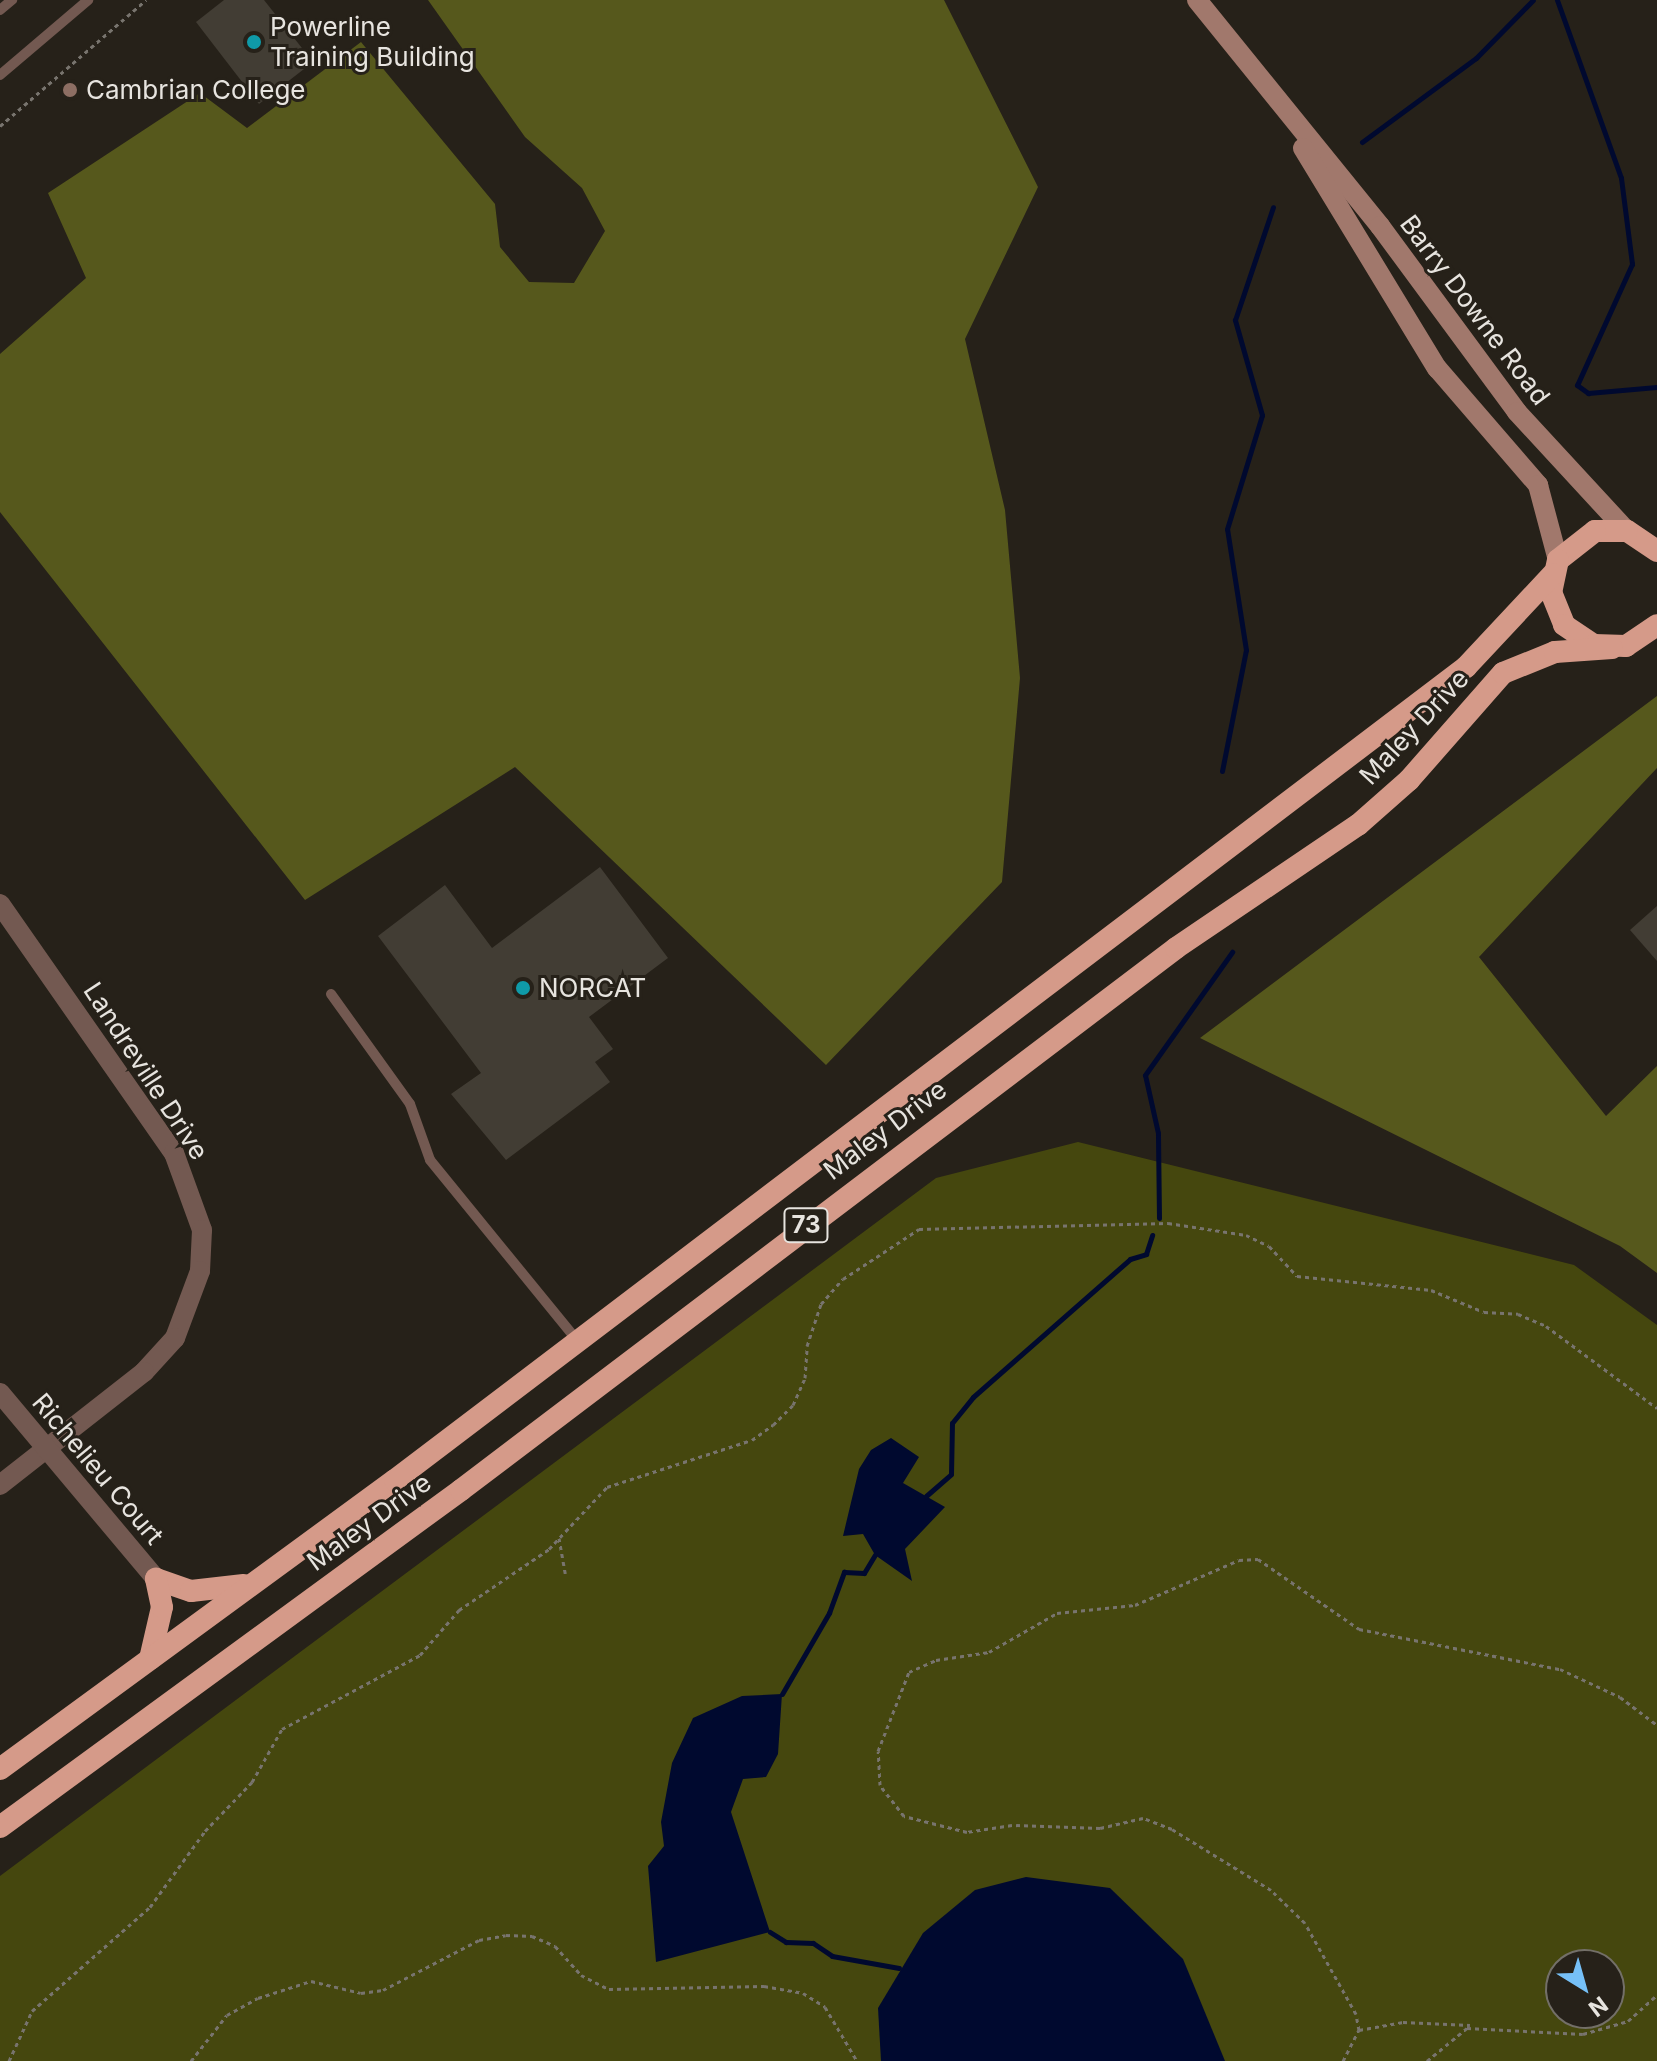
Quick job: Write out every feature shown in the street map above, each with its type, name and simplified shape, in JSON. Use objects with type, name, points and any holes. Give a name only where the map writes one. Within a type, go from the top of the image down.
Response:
[{"type":"highway","points":[[1640,531],[1657,551]]},
{"type":"highway","name":"Maley Drive","points":[[0,1769],[150,1660],[1466,667],[1580,537],[1640,531]]},
{"type":"highway","points":[[1555,567],[1551,592],[1564,625],[1578,638],[1612,648]]},
{"type":"highway","name":"Maley Drive","points":[[0,1827],[461,1490],[1163,957],[1358,825],[1409,780],[1503,673],[1555,652],[1612,648],[1639,640],[1657,626]]},
{"type":"highway","points":[[156,1579],[191,1591],[251,1583]]},
{"type":"highway","points":[[150,1660],[162,1607],[156,1579]]},
{"type":"main road","name":"Barry Downe Road","points":[[1197,0],[1286,117],[1380,226],[1517,412],[1640,531]]},
{"type":"main road","name":"Barry Downe Road","points":[[1286,117],[1437,368],[1538,485],[1555,567]]},
{"type":"street","name":"Landreville Drive","points":[[0,904],[174,1153],[202,1230],[200,1271],[175,1338],[144,1372],[0,1485]]},
{"type":"street","name":"Richelieu Court","points":[[0,1393],[45,1450],[90,1494],[156,1579]]},
{"type":"lane","points":[[0,10],[12,0]]},
{"type":"lane","points":[[0,75],[88,0]]},
{"type":"lane","points":[[331,994],[410,1104],[430,1160],[576,1339]]},
{"type":"path","points":[[0,126],[146,0]]},
{"type":"path","points":[[9,2061],[32,2011],[150,1907],[205,1831],[252,1782],[282,1729],[404,1667],[459,1610],[559,1538],[607,1487],[752,1440],[773,1425],[793,1405],[805,1378],[807,1346],[821,1304],[843,1279],[919,1229],[1168,1223],[1246,1235],[1269,1246],[1297,1276],[1431,1290],[1484,1312],[1518,1314],[1546,1326],[1657,1408]]},
{"type":"path","points":[[559,1538],[565,1573]]},
{"type":"path","points":[[1359,2030],[1305,1923],[1271,1890],[1172,1829],[1143,1818],[1100,1828],[1012,1825],[967,1832],[904,1816],[880,1785],[878,1751],[909,1672],[936,1660],[989,1652],[1057,1613],[1135,1605],[1239,1560],[1258,1559],[1359,1629],[1560,1669],[1620,1697],[1657,1725]]},
{"type":"path","points":[[191,2061],[227,2015],[258,1998],[311,1981],[361,1993],[383,1990],[479,1940],[506,1935],[532,1936],[555,1946],[581,1975],[609,1989],[764,1986],[803,1993],[825,2007],[857,2061]]},
{"type":"path","points":[[1359,2030],[1403,2022],[1583,2034],[1628,2021],[1657,1995]]},
{"type":"path","points":[[1427,2061],[1474,2026]]},
{"type":"path","points":[[1343,2061],[1359,2030]]},
{"type":"shaded area","points":[[428,0],[944,0],[1038,187],[965,339],[1005,510],[1020,678],[1002,882],[826,1065],[515,767],[305,900],[0,512],[0,354],[86,278],[48,193],[200,93],[247,128],[361,42],[495,204],[500,247],[529,282],[574,283],[605,231],[582,188],[525,137]]},
{"type":"shaded area","points":[[1657,696],[1657,768],[1479,957],[1606,1116],[1657,1066],[1657,1273],[1620,1246],[1200,1038]]},
{"type":"shaded area","points":[[1078,1142],[1574,1265],[1657,1325],[1657,2061],[0,2061],[0,1876],[936,1178]]},
{"type":"water","points":[[891,1438],[919,1457],[903,1483],[945,1507],[905,1549],[912,1581],[875,1555],[863,1534],[843,1536],[859,1469],[871,1450]]},
{"type":"water","points":[[782,1694],[778,1754],[766,1777],[743,1779],[731,1812],[770,1932],[656,1962],[648,1866],[664,1846],[661,1822],[672,1763],[693,1718],[742,1696]]},
{"type":"water","points":[[1026,1877],[1110,1888],[1183,1959],[1225,2061],[881,2061],[878,2008],[923,1933],[975,1890]]},
{"type":"building","name":"Powerline Training Building","points":[[224,0],[264,0],[313,62],[259,104],[196,22]]},
{"type":"building","name":"NORCAT","points":[[600,867],[668,958],[589,1017],[613,1049],[595,1062],[610,1082],[506,1160],[451,1094],[481,1073],[378,936],[445,885],[492,948]]},
{"type":"building","points":[[1657,906],[1657,961],[1630,930]]},
{"type":"waterway","points":[[1362,142],[1476,58],[1533,0]]},
{"type":"waterway","points":[[1557,0],[1621,178],[1632,264],[1577,385],[1588,393],[1657,387]]},
{"type":"waterway","points":[[1222,771],[1246,650],[1227,529],[1262,415],[1235,320],[1273,207]]},
{"type":"waterway","points":[[1159,1218],[1158,1133],[1145,1075],[1232,952]]},
{"type":"waterway","points":[[926,1496],[951,1474],[952,1423],[973,1397],[1130,1259],[1146,1254],[1152,1235]]},
{"type":"waterway","points":[[782,1694],[829,1613],[844,1572],[864,1573],[875,1555]]},
{"type":"waterway","points":[[770,1932],[786,1942],[813,1943],[832,1956],[899,1968]]},
{"type":"place","name":"Powerline Training Building","points":[[254,42]]},
{"type":"place","name":"Cambrian College","points":[[70,90]]},
{"type":"place","name":"NORCAT","points":[[523,988]]}]
